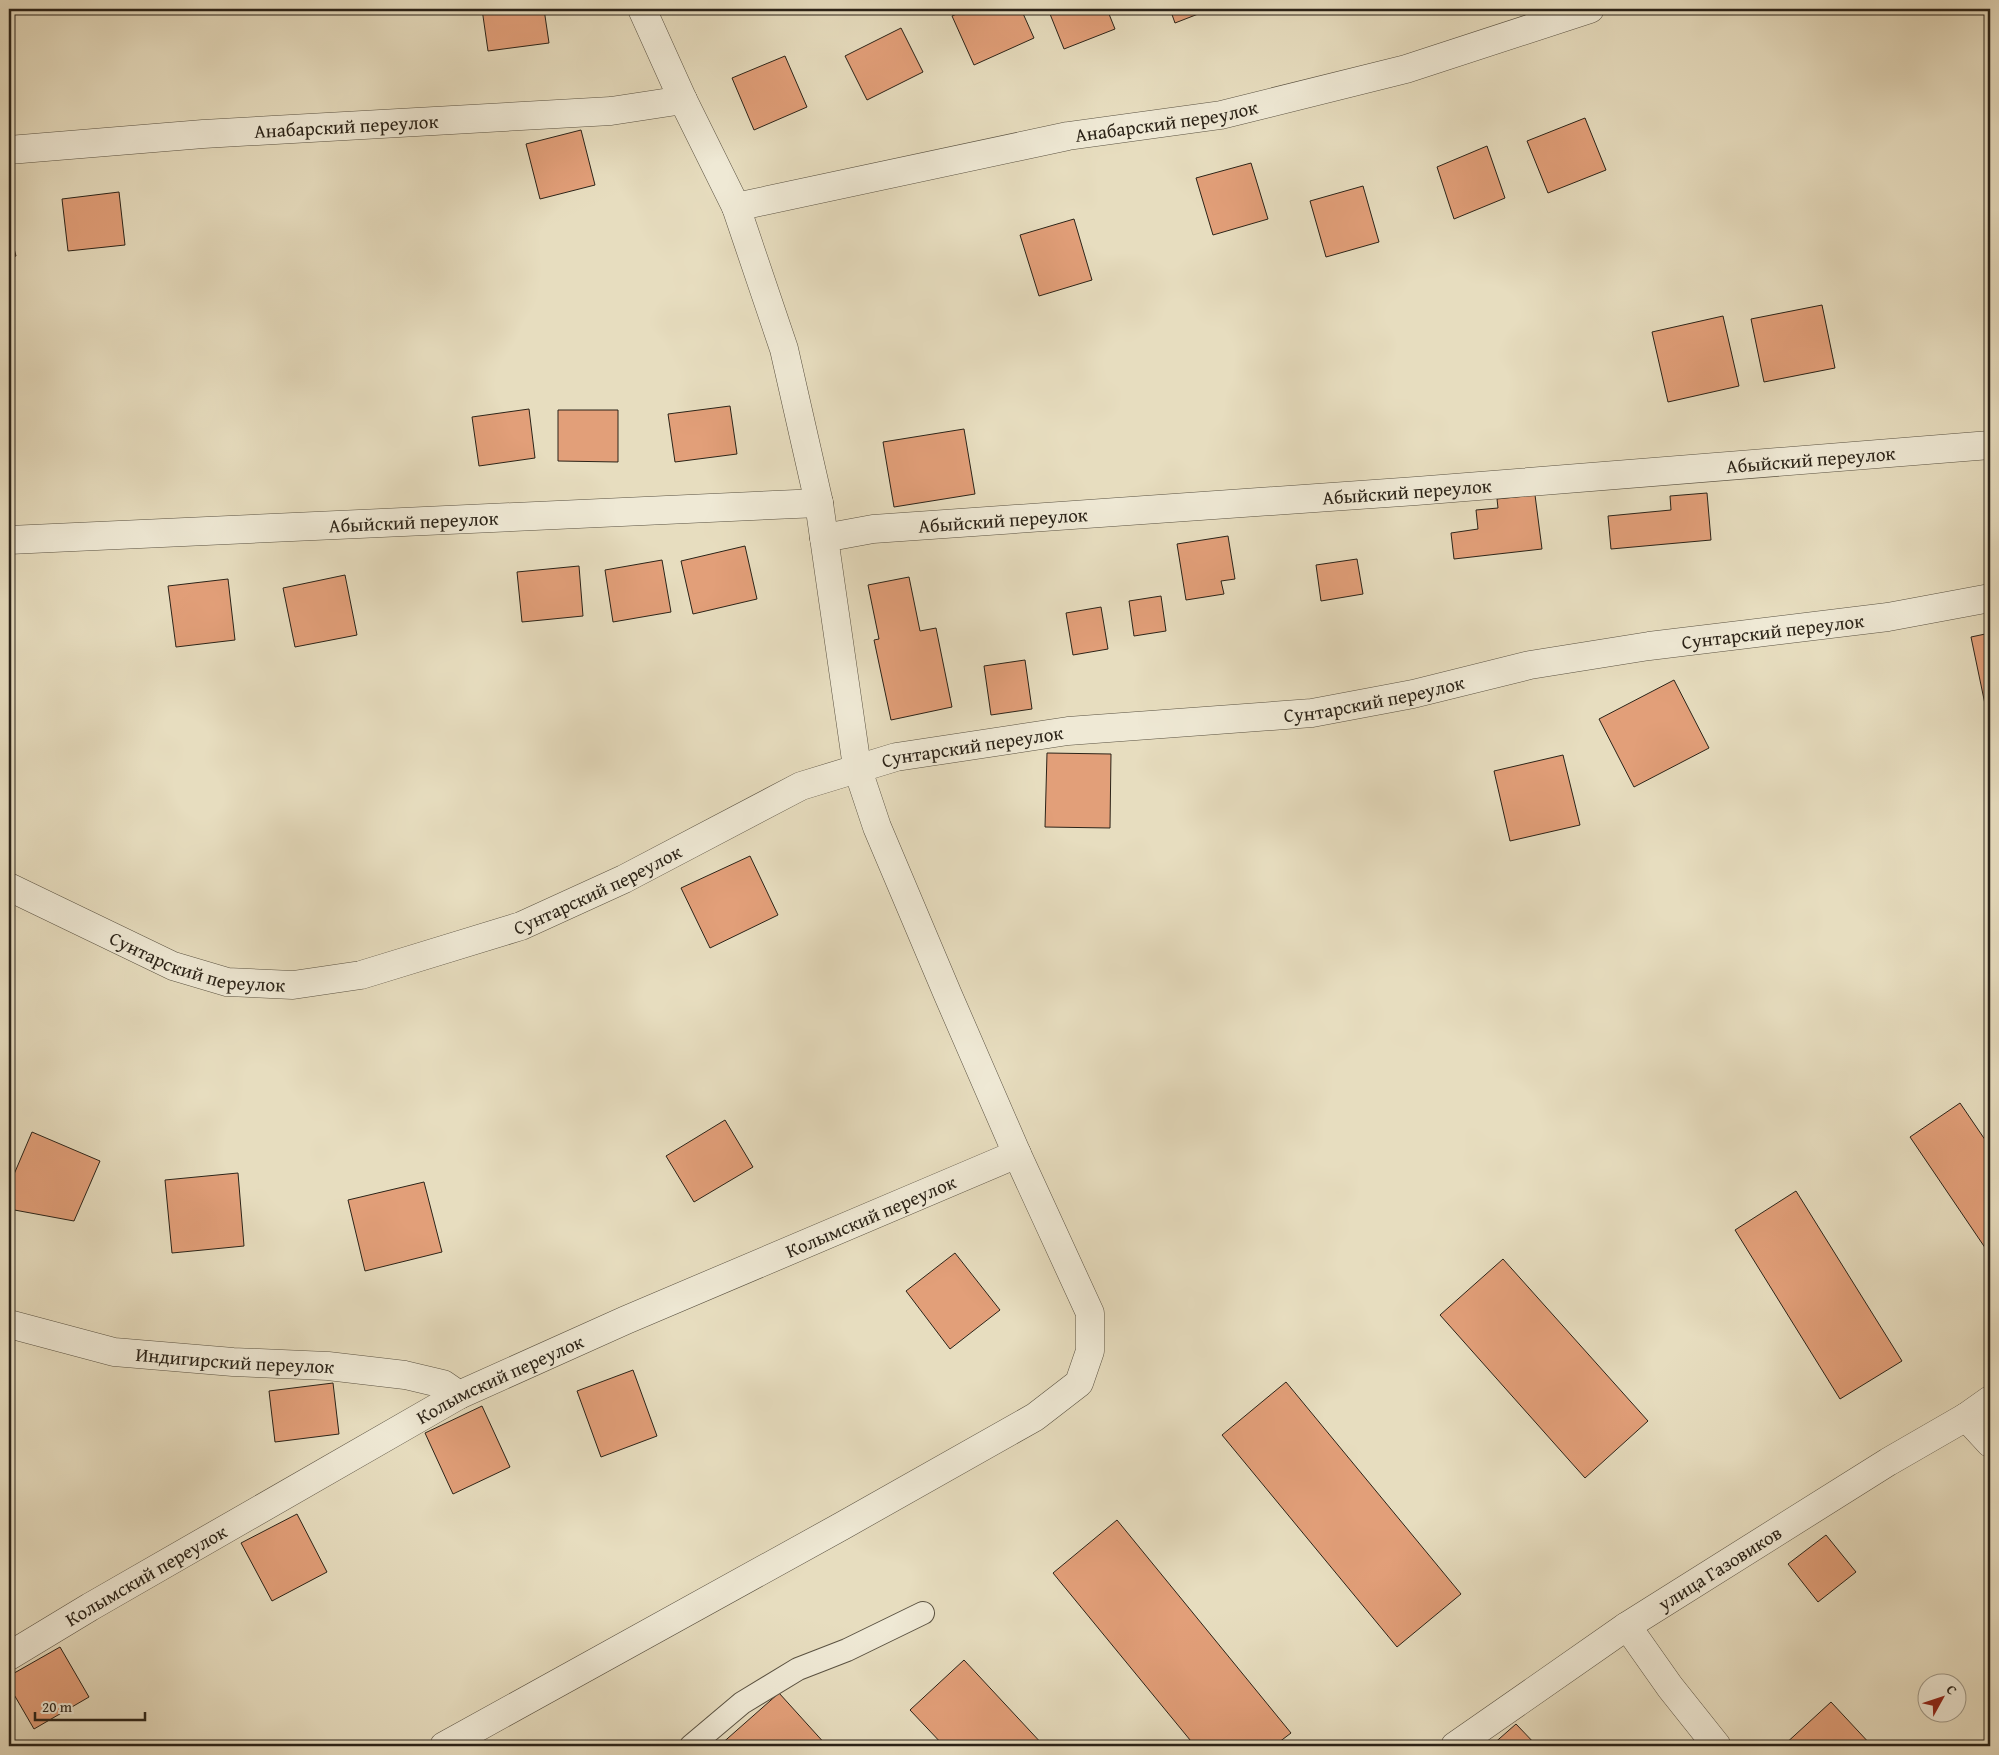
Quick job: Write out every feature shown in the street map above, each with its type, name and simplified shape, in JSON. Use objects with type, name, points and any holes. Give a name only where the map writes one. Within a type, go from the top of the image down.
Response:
[{"type":"street","points":[[444,1746],[1035,1417],[1079,1382],[1090,1351],[1090,1313],[1017,1154],[877,827],[857,768],[819,503],[784,349],[736,207],[683,100],[642,9]]},
{"type":"street","name":"Анабарский переулок","points":[[736,207],[1068,136],[1221,114],[1406,69],[1590,9]]},
{"type":"street","name":"Анабарский переулок","points":[[9,150],[203,134],[612,111],[683,100]]},
{"type":"street","name":"Абыйский переулок","points":[[824,538],[873,529],[1416,491],[1990,445]]},
{"type":"street","name":"Абыйский переулок","points":[[9,540],[819,503]]},
{"type":"street","name":"Сунтарский переулок","points":[[9,887],[173,966],[227,982],[293,985],[361,975],[522,926],[624,879],[801,786],[896,757],[1068,731],[1312,713],[1413,694],[1530,665],[1649,646],[1888,617],[1990,598]]},
{"type":"street","name":"Колымский переулок","points":[[9,1656],[90,1607],[459,1396],[626,1320],[1017,1154]]},
{"type":"street","name":"Индигирский переулок","points":[[9,1324],[114,1352],[233,1362],[328,1366],[396,1374],[443,1384],[459,1396]]},
{"type":"street","name":"улица Газовиков","points":[[1455,1746],[1627,1626],[1888,1462],[1966,1417],[1990,1400]]},
{"type":"street","points":[[1966,1417],[1990,1443]]},
{"type":"street","points":[[1627,1626],[1670,1687],[1717,1746]]},
{"type":"lane","points":[[690,1746],[742,1703],[798,1669],[847,1650],[924,1614]]},
{"type":"building","points":[[482,9],[544,9],[549,43],[488,51]]},
{"type":"building","points":[[968,9],[1021,9],[1034,38],[974,65],[952,16]]},
{"type":"building","points":[[1048,9],[1107,9],[1115,29],[1064,49]]},
{"type":"building","points":[[1170,9],[1211,9],[1175,23]]},
{"type":"building","points":[[901,28],[923,72],[867,100],[845,56]]},
{"type":"building","points":[[785,56],[807,107],[754,130],[732,78]]},
{"type":"building","points":[[1585,118],[1606,170],[1548,193],[1527,141]]},
{"type":"building","points":[[581,130],[595,185],[540,199],[526,144]]},
{"type":"building","points":[[1487,146],[1505,198],[1454,219],[1437,167]]},
{"type":"building","points":[[1251,163],[1268,219],[1213,235],[1196,178]]},
{"type":"building","points":[[1363,186],[1379,242],[1326,257],[1310,201]]},
{"type":"building","points":[[119,192],[125,245],[68,251],[62,199]]},
{"type":"building","points":[[1074,219],[1092,280],[1039,296],[1020,235]]},
{"type":"building","points":[[9,230],[16,256],[9,258]]},
{"type":"building","points":[[1822,305],[1835,368],[1764,382],[1751,319]]},
{"type":"building","points":[[1723,316],[1739,386],[1668,402],[1652,332]]},
{"type":"building","points":[[730,406],[737,454],[675,462],[668,414]]},
{"type":"building","points":[[529,409],[535,458],[479,466],[472,417]]},
{"type":"building","points":[[558,410],[618,410],[618,462],[558,461]]},
{"type":"building","points":[[964,429],[975,494],[894,507],[883,442]]},
{"type":"building","points":[[1707,493],[1711,540],[1611,549],[1608,516],[1671,510],[1670,496]]},
{"type":"building","points":[[1535,495],[1542,549],[1454,559],[1451,533],[1478,529],[1476,510],[1498,508],[1497,499]]},
{"type":"building","points":[[1228,536],[1235,579],[1221,581],[1224,594],[1186,600],[1177,544]]},
{"type":"building","points":[[745,546],[757,599],[693,614],[681,561]]},
{"type":"building","points":[[1357,559],[1363,594],[1321,601],[1316,565]]},
{"type":"building","points":[[662,560],[671,612],[613,622],[605,570]]},
{"type":"building","points":[[579,566],[583,616],[522,622],[517,572]]},
{"type":"building","points":[[345,575],[357,635],[295,647],[283,588]]},
{"type":"building","points":[[909,577],[920,631],[936,628],[952,707],[891,720],[874,640],[879,639],[868,585]]},
{"type":"building","points":[[228,579],[235,640],[176,647],[168,586]]},
{"type":"building","points":[[1161,596],[1166,631],[1134,636],[1129,601]]},
{"type":"building","points":[[1101,607],[1108,649],[1073,655],[1066,613]]},
{"type":"building","points":[[1990,633],[1990,708],[1986,709],[1971,637]]},
{"type":"building","points":[[1025,660],[1032,709],[991,715],[984,666]]},
{"type":"building","points":[[1674,680],[1709,748],[1634,787],[1599,719]]},
{"type":"building","points":[[1047,753],[1111,754],[1110,828],[1045,827]]},
{"type":"building","points":[[1563,755],[1580,825],[1510,841],[1494,771]]},
{"type":"building","points":[[750,856],[778,915],[710,948],[681,888]]},
{"type":"building","points":[[1960,1103],[1990,1147],[1990,1255],[1910,1137]]},
{"type":"building","points":[[725,1120],[753,1167],[694,1202],[666,1156]]},
{"type":"building","points":[[32,1132],[100,1161],[74,1221],[9,1209],[9,1186]]},
{"type":"building","points":[[238,1173],[244,1246],[172,1253],[165,1180]]},
{"type":"building","points":[[424,1182],[442,1252],[365,1271],[348,1200]]},
{"type":"building","points":[[1796,1191],[1902,1361],[1840,1399],[1735,1230]]},
{"type":"building","points":[[955,1253],[1000,1310],[950,1349],[906,1291]]},
{"type":"building","points":[[1503,1259],[1648,1421],[1585,1478],[1440,1315]]},
{"type":"building","points":[[633,1370],[657,1436],[601,1457],[577,1391]]},
{"type":"building","points":[[1286,1382],[1461,1594],[1397,1647],[1222,1435]]},
{"type":"building","points":[[333,1383],[339,1434],[275,1442],[269,1391]]},
{"type":"building","points":[[482,1406],[510,1467],[453,1494],[425,1433]]},
{"type":"building","points":[[297,1514],[327,1572],[272,1601],[241,1543]]},
{"type":"building","points":[[1117,1520],[1291,1733],[1274,1746],[1195,1746],[1053,1573]]},
{"type":"building","points":[[1826,1535],[1856,1572],[1818,1602],[1788,1564]]},
{"type":"building","points":[[60,1647],[89,1697],[34,1729],[9,1686],[9,1676]]},
{"type":"building","points":[[964,1660],[1044,1746],[944,1746],[910,1710]]},
{"type":"building","points":[[779,1693],[827,1746],[719,1746]]},
{"type":"building","points":[[1831,1702],[1872,1746],[1783,1746]]},
{"type":"building","points":[[1516,1724],[1537,1746],[1491,1746]]}]
